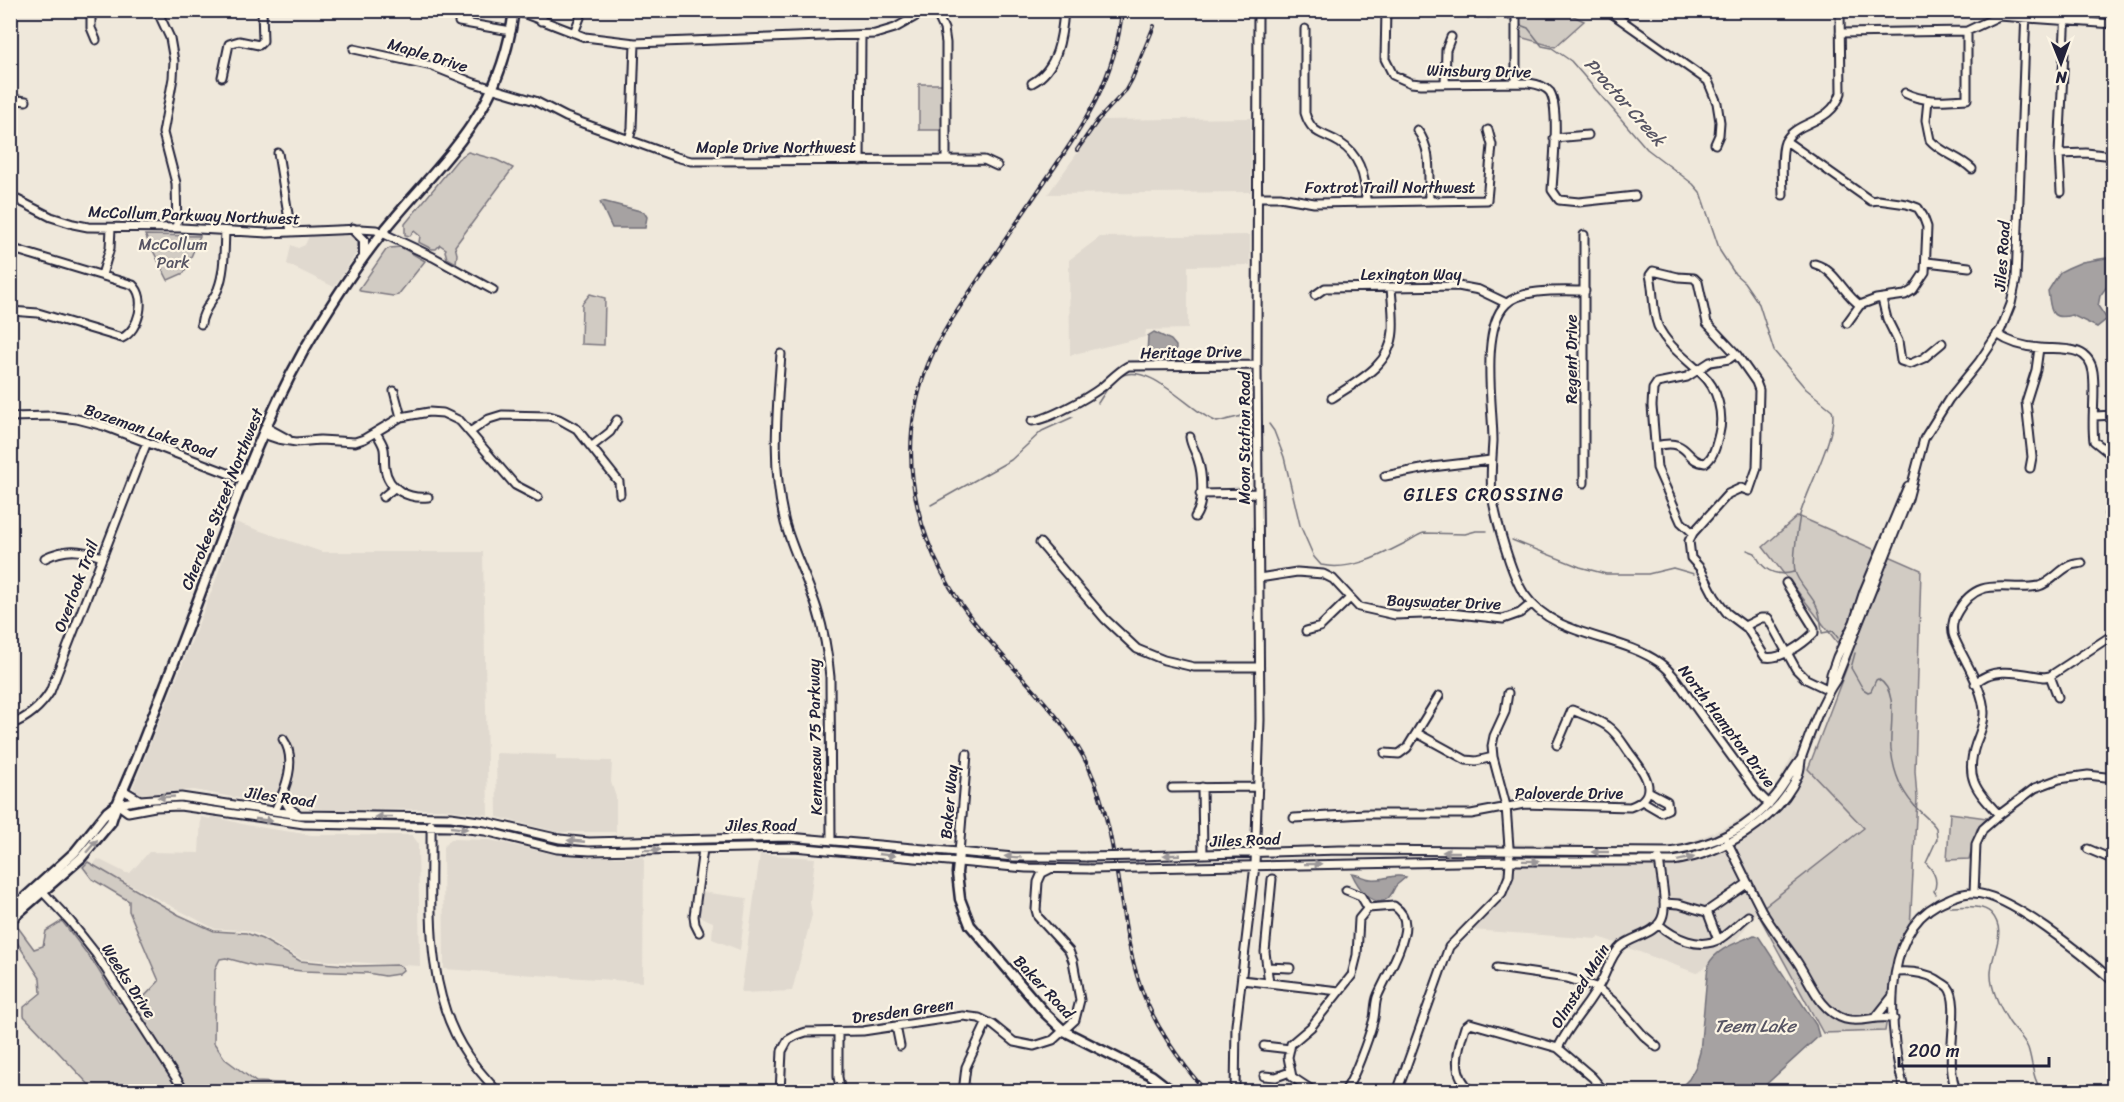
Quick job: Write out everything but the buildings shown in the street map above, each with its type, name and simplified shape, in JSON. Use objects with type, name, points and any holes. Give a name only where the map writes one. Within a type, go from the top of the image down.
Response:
[{"type":"main road","name":"Cherokee Street Northwest","points":[[10,920],[81,858],[111,822],[243,479],[306,347],[364,256],[459,144],[480,115],[501,70],[515,10]]},
{"type":"main road","points":[[353,229],[364,240],[364,256]]},
{"type":"main road","name":"Cherokee Street Northwest","points":[[10,911],[75,852],[102,817],[117,804]]},
{"type":"main road","name":"Baker Road","points":[[958,857],[957,874],[960,899],[970,925],[1044,1012],[1064,1030],[1151,1075],[1173,1092]]},
{"type":"street","points":[[91,10],[91,28],[96,40]]},
{"type":"street","points":[[157,10],[170,38],[174,61],[163,133],[176,183],[177,228]]},
{"type":"street","points":[[222,77],[229,44],[239,41],[259,45],[263,41],[265,22],[262,10]]},
{"type":"street","points":[[515,10],[597,40],[635,43],[875,34],[895,28],[927,10]]},
{"type":"street","points":[[541,21],[544,10]]},
{"type":"street","points":[[574,33],[583,10]]},
{"type":"street","points":[[935,10],[944,29],[946,43],[946,160]]},
{"type":"street","points":[[1032,83],[1045,75],[1056,54],[1064,10]]},
{"type":"street","name":"Moon Station Road","points":[[1235,1092],[1234,1050],[1255,865],[1258,787],[1258,10]]},
{"type":"street","name":"Winsburg Drive","points":[[1386,10],[1385,52],[1393,75],[1411,83],[1516,83],[1540,85],[1549,90],[1555,115],[1552,190],[1558,200],[1579,202],[1635,196]]},
{"type":"street","points":[[1516,10],[1516,83]]},
{"type":"street","points":[[1607,10],[1708,81],[1718,103],[1720,122],[1719,135],[1715,144]]},
{"type":"street","points":[[1783,195],[1783,151],[1786,141],[1798,130],[1827,115],[1837,104],[1841,93],[1840,10]]},
{"type":"street","points":[[2061,192],[2059,154],[2066,10]]},
{"type":"street","points":[[1840,33],[1967,31],[1999,16],[2026,15],[2114,24]]},
{"type":"street","name":"Jiles Road","points":[[117,804],[166,797],[193,798],[300,815],[431,816],[486,822],[547,837],[589,842],[768,837],[831,840],[1026,868],[1050,869],[1510,861],[1659,862],[1695,857],[1757,825],[1772,811],[1799,773],[1802,759],[1829,690],[1831,674],[1837,657],[1854,622],[1901,499],[1914,476],[1924,440],[1949,399],[1979,362],[2007,316],[2016,280],[2026,15]]},
{"type":"street","points":[[459,22],[511,31]]},
{"type":"street","points":[[1305,28],[1305,113],[1309,125],[1318,133],[1339,142],[1351,151],[1364,174],[1366,202]]},
{"type":"street","points":[[1905,93],[1916,99],[1967,99],[1967,31]]},
{"type":"street","points":[[860,161],[861,35]]},
{"type":"street","points":[[1445,84],[1446,50],[1451,37]]},
{"type":"street","points":[[629,140],[632,128],[635,43]]},
{"type":"street","name":"Maple Drive","points":[[354,49],[432,66],[493,89]]},
{"type":"street","name":"Maple Drive Northwest","points":[[493,89],[535,101],[566,117],[691,161],[984,160],[997,166]]},
{"type":"street","points":[[10,99],[26,101]]},
{"type":"street","points":[[1928,100],[1926,120],[1930,140],[1972,169]]},
{"type":"street","points":[[1417,130],[1426,145],[1428,154],[1429,201]]},
{"type":"street","name":"Foxtrot Traill Northwest","points":[[1258,197],[1280,197],[1309,203],[1487,200],[1492,145],[1488,130]]},
{"type":"street","points":[[1554,138],[1588,135]]},
{"type":"street","points":[[1786,141],[1871,201],[1907,204],[1918,208],[1927,227],[1925,272],[1912,290],[1905,295],[1860,305],[1847,323]]},
{"type":"street","points":[[278,153],[291,232]]},
{"type":"street","points":[[2059,154],[2086,153],[2114,156]]},
{"type":"street","name":"McCollum Parkway Northwest","points":[[10,196],[73,224],[111,228],[291,232],[371,229],[383,232]]},
{"type":"street","points":[[102,275],[110,248],[111,228]]},
{"type":"street","points":[[201,324],[201,318],[218,291],[222,275],[225,231]]},
{"type":"street","points":[[383,232],[493,290]]},
{"type":"street","name":"Regent Drive","points":[[1584,235],[1584,483]]},
{"type":"street","points":[[10,248],[133,285],[141,302],[132,329],[125,337],[118,338],[38,313],[10,311]]},
{"type":"street","points":[[1927,262],[1969,267]]},
{"type":"street","points":[[1815,264],[1824,267],[1852,300],[1860,305]]},
{"type":"street","points":[[1656,446],[1668,443],[1677,444],[1703,464],[1711,457],[1720,430],[1720,412],[1714,390],[1708,381],[1674,348],[1659,326],[1654,309],[1654,292],[1650,275],[1653,271],[1694,278],[1698,282],[1707,323],[1736,354],[1759,390],[1757,468],[1749,491],[1741,488],[1728,494],[1693,534],[1689,541],[1691,558],[1700,568],[1726,613],[1744,626],[1765,657],[1771,658],[1786,653],[1811,635],[1814,628],[1786,583]]},
{"type":"street","name":"Lexington Way","points":[[1315,295],[1325,288],[1470,288],[1506,303]]},
{"type":"street","points":[[1332,398],[1374,369],[1388,352],[1393,329],[1392,288]]},
{"type":"street","points":[[1506,303],[1524,294],[1554,290],[1585,291]]},
{"type":"street","points":[[1882,299],[1887,320],[1898,341],[1901,361],[1910,364],[1924,358],[1942,343]]},
{"type":"street","name":"North Hampton Drive","points":[[1506,303],[1492,329],[1490,367],[1492,492],[1498,524],[1518,584],[1531,604],[1553,620],[1644,653],[1668,670],[1758,793],[1769,804]]},
{"type":"street","points":[[1997,334],[2012,343],[2039,348],[2076,350],[2087,358],[2093,369],[2094,441],[2114,457]]},
{"type":"street","points":[[2030,468],[2032,457],[2026,402],[2036,370],[2039,348]]},
{"type":"street","name":"Kennesaw 75 Parkway","points":[[781,354],[775,431],[777,479],[786,525],[817,610],[827,652],[830,677],[831,840]]},
{"type":"street","points":[[1693,534],[1681,522],[1657,468],[1652,406],[1654,385],[1687,377],[1710,362],[1736,354]]},
{"type":"street","name":"Heritage Drive","points":[[1032,420],[1045,418],[1093,393],[1128,366],[1257,364]]},
{"type":"street","points":[[394,391],[401,417]]},
{"type":"street","points":[[265,431],[296,442],[320,440],[355,442],[401,417],[429,412],[443,413],[460,421],[515,485],[538,497]]},
{"type":"street","points":[[2095,416],[2114,414]]},
{"type":"street","name":"Bozeman Lake Road","points":[[10,417],[52,416],[104,426],[243,479]]},
{"type":"street","points":[[470,432],[495,417],[549,416],[568,423],[577,429],[619,482],[620,494]]},
{"type":"street","points":[[591,447],[610,432],[617,420]]},
{"type":"street","points":[[376,432],[384,448],[385,472],[394,488],[414,497],[428,496]]},
{"type":"street","points":[[1190,437],[1199,464],[1199,511],[1195,517]]},
{"type":"street","name":"Overlook Trail","points":[[10,725],[28,716],[50,692],[147,442]]},
{"type":"street","points":[[1385,476],[1432,467],[1491,460]]},
{"type":"street","points":[[383,497],[394,488]]},
{"type":"street","points":[[1200,494],[1258,493]]},
{"type":"street","points":[[1040,543],[1105,619],[1137,649],[1164,660],[1194,668],[1259,667]]},
{"type":"street","points":[[45,558],[67,550],[87,552],[102,557]]},
{"type":"street","points":[[1999,815],[1985,800],[1972,779],[1970,761],[1983,724],[1984,711],[1981,696],[1953,634],[1956,614],[1968,595],[1991,587],[2041,586],[2069,566],[2082,563]]},
{"type":"street","name":"Bayswater Drive","points":[[1259,578],[1297,572],[1316,573],[1333,579],[1349,599],[1359,607],[1384,613],[1434,615],[1450,613],[1503,619],[1520,613],[1531,604]]},
{"type":"street","points":[[1306,632],[1320,627],[1349,599]]},
{"type":"street","points":[[1744,626],[1754,620],[1768,618],[1796,669],[1806,679],[1829,690]]},
{"type":"street","points":[[1976,684],[1991,673],[1999,672],[2050,676],[2114,633]]},
{"type":"street","points":[[2050,676],[2058,697]]},
{"type":"street","points":[[1397,1092],[1449,947],[1502,893],[1509,876],[1510,852],[1506,806],[1493,757],[1494,736],[1505,712],[1508,693]]},
{"type":"street","points":[[1385,753],[1403,752],[1417,733],[1438,696]]},
{"type":"street","name":"Paloverde Drive","points":[[1294,818],[1365,814],[1471,813],[1524,804],[1622,808],[1642,801],[1648,790],[1644,773],[1614,732],[1604,723],[1572,710],[1557,745]]},
{"type":"street","points":[[1417,733],[1466,760],[1476,761],[1493,757]]},
{"type":"street","points":[[275,811],[288,779],[289,749],[283,739]]},
{"type":"street","name":"Baker Way","points":[[958,857],[967,754]]},
{"type":"street","name":"Jiles Road","points":[[117,804],[128,812],[161,806],[190,806],[253,818],[322,826],[431,826],[485,831],[546,846],[608,852],[794,847],[958,857],[1031,858],[1341,850],[1659,853],[1726,840],[1769,804],[1802,759]]},
{"type":"street","points":[[1974,892],[1976,844],[1983,829],[1999,815],[2035,788],[2059,779],[2088,775],[2114,778]]},
{"type":"street","points":[[1202,787],[1203,854]]},
{"type":"street","points":[[1172,788],[1258,787]]},
{"type":"street","points":[[123,790],[140,800]]},
{"type":"street","points":[[1642,801],[1661,812],[1668,809],[1667,801],[1648,790]]},
{"type":"street","points":[[284,792],[289,808],[300,815]]},
{"type":"street","points":[[431,816],[433,960],[439,992],[449,1022],[461,1045],[480,1073],[498,1092]]},
{"type":"street","points":[[1726,840],[1763,913],[1798,962],[1812,989],[1829,1011],[1844,1019],[1863,1021],[1877,1017],[1894,1018]]},
{"type":"street","points":[[699,932],[694,916],[703,849]]},
{"type":"street","points":[[2088,849],[2114,860]]},
{"type":"street","points":[[1659,853],[1664,903],[1663,917],[1658,924],[1678,939],[1703,943],[1718,940],[1748,916]]},
{"type":"street","points":[[1026,868],[1035,875],[1038,882]]},
{"type":"street","points":[[1050,869],[1042,873],[1038,882],[1036,903],[1038,917],[1069,951],[1079,987],[1078,1014],[1072,1024],[1064,1030]]},
{"type":"street","points":[[1269,982],[1265,952],[1272,879]]},
{"type":"street","points":[[1664,903],[1668,902],[1702,912],[1707,911],[1748,883]]},
{"type":"street","points":[[1346,890],[1361,896],[1368,908]]},
{"type":"street","name":"Weeks Drive","points":[[42,891],[96,954],[185,1092]]},
{"type":"street","points":[[1905,1092],[1898,1067],[1893,994],[1900,950],[1911,928],[1926,910],[1945,900],[1974,892],[1997,898],[2032,918],[2114,982]]},
{"type":"street","points":[[1315,1092],[1292,1077],[1288,1057],[1290,1049],[1294,1040],[1311,1027],[1354,969],[1359,919],[1368,908],[1395,906],[1402,912],[1406,924],[1404,934],[1394,962],[1377,996],[1374,1021],[1351,1081],[1344,1092]]},
{"type":"street","points":[[1707,911],[1718,940]]},
{"type":"street","name":"Olmsted Main","points":[[1558,1048],[1621,946],[1658,924]]},
{"type":"street","points":[[1267,967],[1290,968]]},
{"type":"street","points":[[1497,968],[1567,978],[1597,988],[1620,1008],[1643,1035],[1657,1047]]},
{"type":"street","points":[[1896,972],[1905,971],[1930,976],[1947,987],[1952,995],[1954,1008],[1950,1056],[1951,1071],[1957,1092]]},
{"type":"street","points":[[1242,980],[1339,991]]},
{"type":"street","points":[[1877,1017],[1893,994]]},
{"type":"street","name":"Dresden Green","points":[[780,1092],[781,1055],[788,1040],[806,1032],[838,1033],[957,1016],[976,1017],[993,1024],[1014,1042],[1027,1046],[1038,1046],[1049,1043],[1064,1030]]},
{"type":"street","points":[[963,1092],[966,1067],[987,1022]]},
{"type":"street","points":[[1473,1092],[1458,1074],[1457,1058],[1465,1027],[1470,1023],[1558,1048],[1592,1077],[1605,1092]]},
{"type":"street","points":[[896,1026],[900,1046]]},
{"type":"street","points":[[838,1033],[838,1077],[841,1092]]},
{"type":"street","points":[[1264,1046],[1290,1049]]},
{"type":"street","points":[[1264,1076],[1276,1077],[1290,1072]]},
{"type":"street","points":[[1825,1092],[1837,1087],[1851,1092]]},
{"type":"shaded area","points":[[1251,118],[1251,192],[1048,194],[1101,120]]},
{"type":"shaded area","points":[[353,235],[359,249],[334,287],[287,264],[291,245],[298,248],[305,245],[309,236]]},
{"type":"shaded area","points":[[1250,235],[1250,265],[1188,266],[1188,329],[1146,330],[1145,337],[1070,355],[1069,260],[1100,237]]},
{"type":"shaded area","points":[[235,522],[322,552],[483,552],[488,815],[443,809],[334,810],[272,804],[194,790],[139,794],[133,787],[214,585]]},
{"type":"shaded area","points":[[1794,752],[1864,828],[1757,912],[1728,952],[1696,973],[1599,937],[1597,939],[1458,929],[1502,884],[1502,843],[1657,848],[1684,845],[1732,824],[1756,808],[1778,783]]},
{"type":"shaded area","points":[[496,753],[556,755],[556,760],[612,761],[611,782],[616,797],[616,832],[557,832],[497,817]]},
{"type":"shaded area","points":[[211,816],[246,825],[312,835],[412,835],[418,843],[420,966],[301,959],[258,934],[245,930],[215,929],[93,865],[98,859],[130,873],[149,852],[199,853],[201,817],[210,819]]},
{"type":"shaded area","points":[[451,839],[490,840],[550,853],[583,857],[644,857],[643,982],[444,969],[443,847]]},
{"type":"shaded area","points":[[760,854],[815,858],[810,902],[812,915],[792,991],[741,993]]},
{"type":"shaded area","points":[[701,892],[747,898],[740,950],[712,939],[713,922],[698,916]]},
{"type":"green space","points":[[1520,11],[1563,11],[1584,21],[1555,47],[1520,37]]},
{"type":"green space","points":[[919,84],[943,84],[944,130],[919,130]]},
{"type":"green space","points":[[468,152],[497,160],[513,168],[455,246],[456,263],[447,258],[446,249],[440,245],[432,249],[420,243],[420,236],[414,231],[410,236],[405,235],[405,224],[458,159]]},
{"type":"green space","name":"McCollum Park","points":[[145,235],[200,236],[184,273],[168,280]]},
{"type":"green space","points":[[401,247],[425,261],[398,295],[360,291],[359,289],[386,250]]},
{"type":"green space","points":[[590,294],[605,298],[604,345],[581,344],[582,304]]},
{"type":"green space","points":[[1798,516],[1921,570],[1915,771],[1917,798],[1910,929],[1895,968],[1885,1031],[1823,1033],[1757,912],[1864,828],[1808,769],[1850,659],[1763,547]]},
{"type":"green space","points":[[1950,813],[1987,818],[1977,829],[1969,859],[1947,860]]},
{"type":"green space","points":[[88,862],[179,915],[214,931],[246,933],[262,939],[300,961],[402,967],[403,970],[398,974],[385,976],[367,973],[302,971],[256,966],[226,958],[220,959],[215,969],[214,1043],[225,1059],[256,1082],[326,1085],[335,1091],[95,1091],[24,1016],[24,1007],[41,993],[40,978],[11,933],[17,926],[34,949],[43,946],[46,931],[62,921],[94,963],[119,1003],[143,998],[159,981],[129,911],[129,901],[92,879],[83,867]]},
{"type":"water","points":[[600,202],[644,212],[647,217],[645,228],[612,228]]},
{"type":"water","points":[[2113,257],[2113,278],[2100,296],[2098,306],[2107,319],[2097,327],[2072,315],[2059,316],[2052,312],[2048,291],[2060,272],[2082,262]]},
{"type":"water","points":[[1154,332],[1171,340],[1176,350],[1155,355],[1147,354],[1148,336]]},
{"type":"water","points":[[1352,874],[1368,879],[1406,877],[1387,899],[1376,901],[1357,884]]},
{"type":"water","name":"Teem Lake","points":[[1754,935],[1759,937],[1816,1025],[1819,1036],[1759,1091],[1677,1091],[1689,1079],[1700,1052],[1708,965],[1722,950]]},
{"type":"waterway","name":"Proctor Creek","points":[[1483,10],[1488,18],[1496,15],[1512,21]]},
{"type":"waterway","name":"Proctor Creek","points":[[1520,25],[1528,28],[1542,46],[1552,48],[1571,61],[1647,149],[1693,184],[1700,192],[1720,251],[1759,304],[1774,351],[1806,389],[1832,410],[1833,420],[1827,446],[1800,515],[1794,565],[1798,579],[1818,608],[1822,633],[1833,631],[1838,638]]},
{"type":"waterway","points":[[1098,403],[1109,386],[1118,378],[1129,374],[1141,375],[1167,388],[1202,414],[1217,422],[1242,416]]},
{"type":"waterway","points":[[931,505],[1011,460],[1042,431],[1073,417]]},
{"type":"waterway","points":[[1269,424],[1284,457],[1300,525],[1314,557],[1321,565],[1343,566],[1363,562],[1424,533],[1465,534],[1487,531]]},
{"type":"waterway","points":[[1512,540],[1580,567],[1606,574],[1648,574],[1673,568],[1694,574]]},
{"type":"waterway","points":[[1747,550],[1755,553],[1761,564],[1770,571],[1781,574],[1794,572]]},
{"type":"waterway","name":"Proctor Creek","points":[[1855,653],[1851,668],[1863,689],[1871,691],[1878,679],[1889,692],[1892,711],[1893,764],[1908,798],[1936,828],[1937,839],[1926,863],[1935,876],[1934,891],[1936,894]]},
{"type":"waterway","name":"Proctor Creek","points":[[1950,907],[1982,908],[1991,913],[1996,921],[1999,936],[1991,967],[1993,987],[2006,1017],[2028,1048],[2034,1076],[2042,1092]]},
{"type":"railway","points":[[1122,10],[1113,58],[1096,101],[1059,161],[954,316],[931,356],[916,403],[912,438],[912,473],[918,508],[928,541],[961,605],[1055,714],[1068,731],[1089,768],[1107,822],[1127,934],[1141,988],[1153,1016],[1169,1043],[1206,1092]]},
{"type":"railway","points":[[1077,150],[1098,120],[1126,90],[1154,26]]},
{"type":"district","name":"GILES CROSSING","points":[[1484,495]]}]
